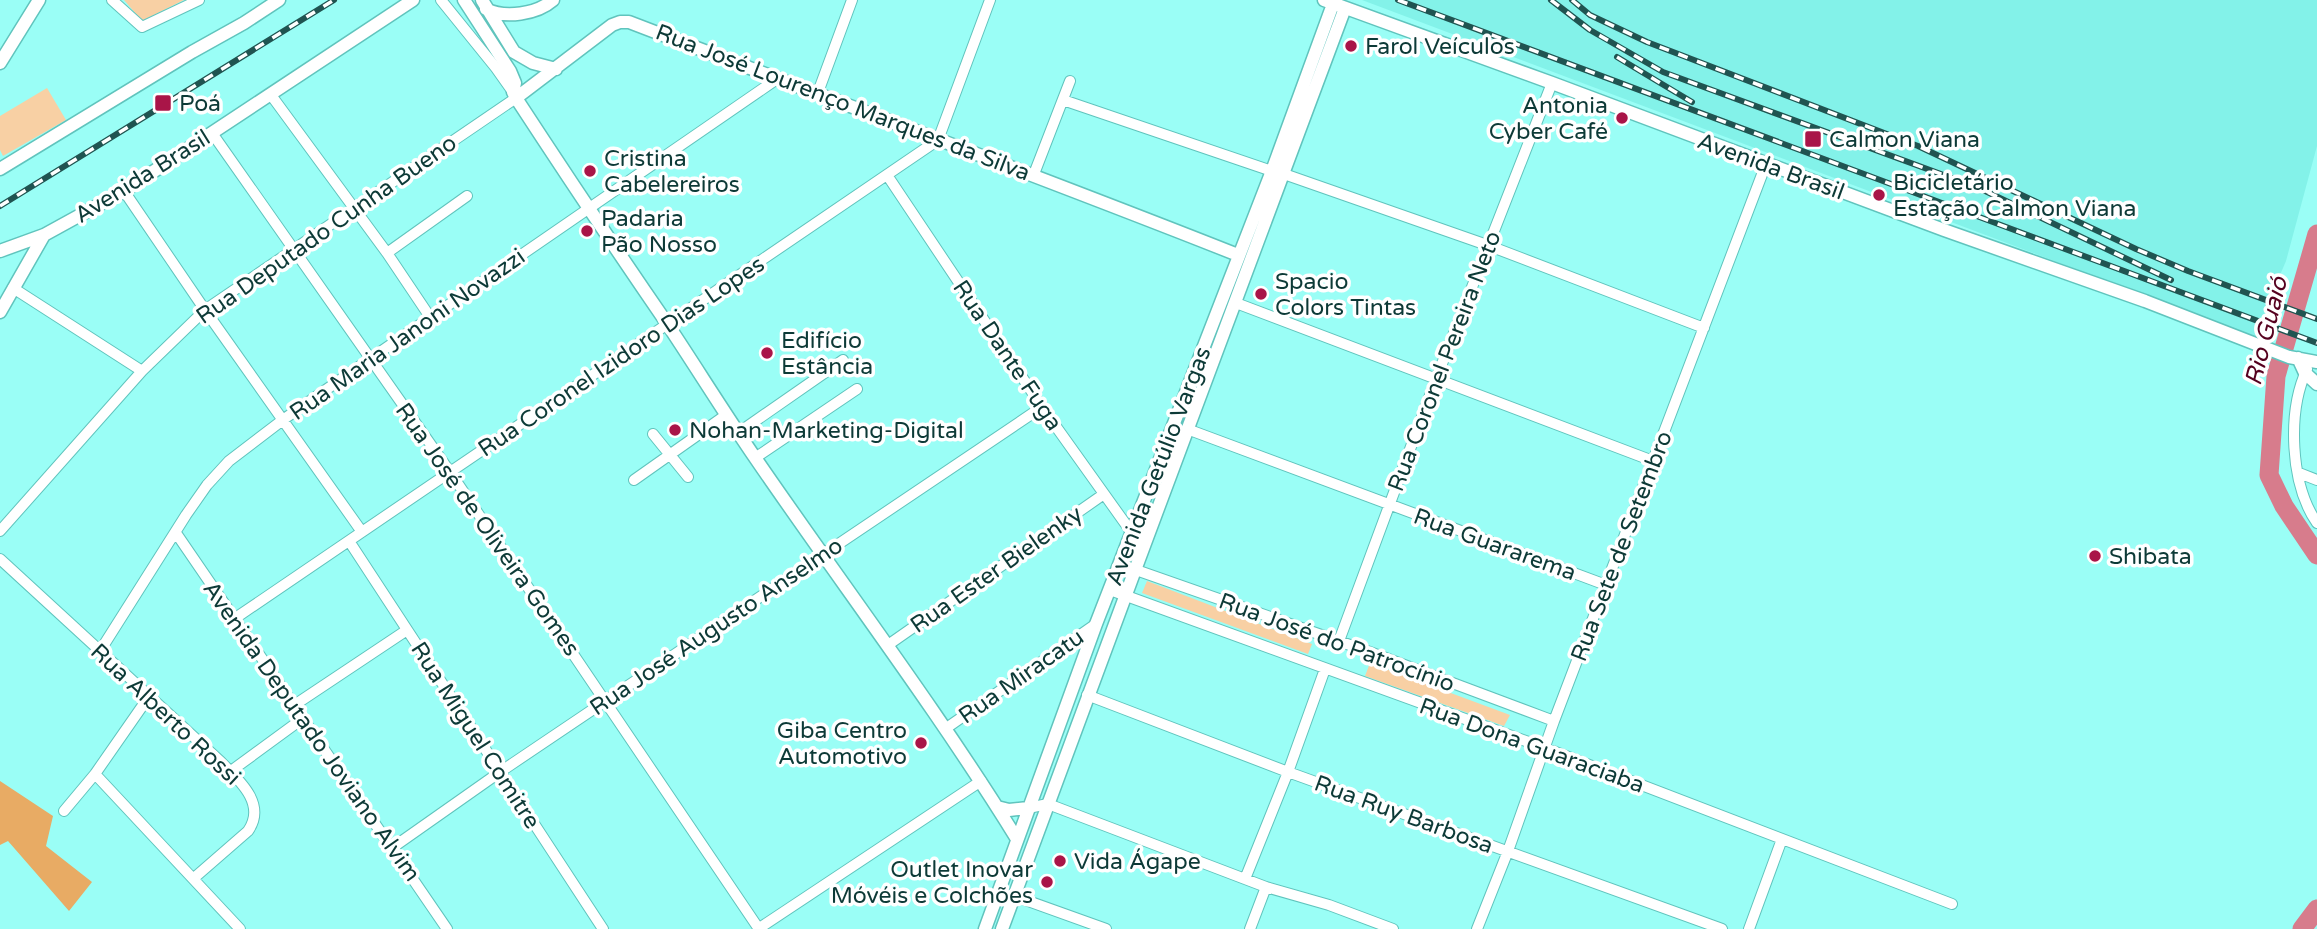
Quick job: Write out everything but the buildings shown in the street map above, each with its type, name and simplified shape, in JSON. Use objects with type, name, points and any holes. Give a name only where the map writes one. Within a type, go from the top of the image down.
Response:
[{"type":"main road","points":[[0,63],[39,0]]},
{"type":"main road","name":"Avenida Brasil","points":[[0,251],[44,235],[124,191],[413,0]]},
{"type":"main road","points":[[464,0],[515,83],[514,95],[589,210],[755,458],[981,781],[1017,839]]},
{"type":"main road","points":[[484,4],[494,12],[522,13],[540,8],[553,0]]},
{"type":"main road","points":[[0,169],[278,1]]},
{"type":"main road","points":[[484,4],[514,52],[533,63],[556,69]]},
{"type":"main road","name":"Avenida Brasil","points":[[1334,4],[2146,301],[2270,349],[2304,359],[2305,373],[2317,384]]},
{"type":"main road","name":"Avenida Getúlio Vargas","points":[[1002,929],[1087,695],[1236,303],[1334,4]]},
{"type":"main road","name":"Rua José Lourenço Marques da Silva","points":[[556,69],[612,25],[629,22],[817,95],[1034,174],[1238,255]]},
{"type":"main road","name":"Rua Deputado Cunha Bueno","points":[[514,95],[556,69]]},
{"type":"main road","name":"Avenida Getúlio Vargas","points":[[985,929],[1096,624],[1238,255],[1278,172]]},
{"type":"main road","points":[[0,312],[44,235]]},
{"type":"main road","points":[[1236,303],[1235,295],[1244,266],[1243,258],[1238,255]]},
{"type":"main road","points":[[997,807],[1009,810],[1028,808]]},
{"type":"street","points":[[111,0],[142,27],[199,0]]},
{"type":"street","points":[[441,0],[496,68],[514,95]]},
{"type":"street","points":[[817,95],[852,0]]},
{"type":"street","points":[[938,140],[990,0]]},
{"type":"street","name":"Rua Maria Janoni Novazzi","points":[[100,651],[207,485],[229,461],[284,419],[430,317],[777,79]]},
{"type":"street","points":[[1034,174],[1070,81]]},
{"type":"street","name":"Rua Coronel Pereira Neto","points":[[1339,641],[1487,245],[1552,83]]},
{"type":"street","points":[[271,95],[387,253],[430,317]]},
{"type":"street","name":"Rua Deputado Cunha Bueno","points":[[0,531],[142,371],[205,310],[514,95]]},
{"type":"street","points":[[1063,100],[1487,245],[1704,328]]},
{"type":"street","name":"Rua José de Oliveira Gomes","points":[[212,133],[450,472],[759,929]]},
{"type":"street","name":"Rua Coronel Izidoro Dias Lopes","points":[[234,619],[938,140]]},
{"type":"street","name":"Rua Sete de Setembro","points":[[1477,929],[1766,164]]},
{"type":"street","name":"Rua Dante Fuga","points":[[887,175],[1042,407],[1132,533],[1145,544]]},
{"type":"street","points":[[124,191],[362,532]]},
{"type":"street","points":[[387,253],[467,196]]},
{"type":"street","points":[[13,288],[142,371]]},
{"type":"street","points":[[1236,303],[1653,461]]},
{"type":"street","points":[[738,433],[843,360]]},
{"type":"street","points":[[2305,373],[2295,407],[2295,449],[2305,500],[2317,523]]},
{"type":"street","points":[[755,458],[858,389]]},
{"type":"street","name":"Rua José Augusto Anselmo","points":[[392,848],[500,772],[1042,407]]},
{"type":"street","points":[[634,480],[726,415]]},
{"type":"street","name":"Rua Guararema","points":[[1187,429],[1605,585]]},
{"type":"street","points":[[653,433],[688,477]]},
{"type":"street","points":[[2299,473],[2317,480]]},
{"type":"street","name":"Rua Ester Bielenky","points":[[888,645],[1104,494]]},
{"type":"street","name":"Avenida Deputado Joviano Alvim","points":[[176,533],[447,929]]},
{"type":"street","name":"Rua Miguel Comitre","points":[[349,541],[603,929]]},
{"type":"street","name":"Rua Alberto Rossi","points":[[0,559],[231,771],[250,794],[254,805],[253,824],[194,878]]},
{"type":"street","name":"Rua José do Patrocínio","points":[[1119,564],[1339,641],[1554,721]]},
{"type":"street","name":"Rua Dona Guaraciaba","points":[[1110,590],[1545,748],[1952,904]]},
{"type":"street","name":"Rua Miracatu","points":[[945,729],[1096,624]]},
{"type":"street","points":[[293,706],[407,630]]},
{"type":"street","points":[[1245,879],[1325,669]]},
{"type":"street","points":[[64,811],[150,695]]},
{"type":"street","name":"Rua Ruy Barbosa","points":[[1087,695],[1288,772],[1722,929]]},
{"type":"street","points":[[231,771],[302,719]]},
{"type":"street","points":[[94,774],[240,929]]},
{"type":"street","points":[[759,929],[981,781]]},
{"type":"street","points":[[1028,808],[1048,804],[1266,887],[1329,905],[1393,929]]},
{"type":"street","points":[[1749,929],[1782,839]]},
{"type":"street","points":[[1250,929],[1266,887]]},
{"type":"street","points":[[1014,896],[1105,929]]},
{"type":"shaded area","points":[[124,0],[184,0],[142,21]]},
{"type":"shaded area","points":[[1362,0],[2317,0],[2317,146],[2286,261],[2274,289],[2279,291],[2264,340]]},
{"type":"shaded area","points":[[47,88],[66,120],[3,156],[0,150],[0,116]]},
{"type":"shaded area","points":[[1147,581],[1312,644],[1308,654],[1142,593]]},
{"type":"shaded area","points":[[1370,663],[1510,715],[1504,726],[1365,676]]},
{"type":"shaded area","points":[[0,781],[53,816],[46,846],[92,882],[69,911],[8,841],[0,845]]},
{"type":"waterway","name":"Rio Guaió","points":[[2317,234],[2276,376],[2269,475],[2284,506],[2317,555]]},
{"type":"waterway","name":"Rio Guaió","points":[[2302,929],[2317,909]]},
{"type":"railway","points":[[0,206],[334,0]]},
{"type":"railway","points":[[1398,0],[2317,343]]},
{"type":"railway","points":[[1551,0],[1590,30],[1663,72],[1979,188],[2171,280]]},
{"type":"railway","points":[[1572,0],[1590,15],[1647,42],[1918,146],[2136,249],[2317,319]]},
{"type":"railway","points":[[1617,57],[1692,102]]},
{"type":"place","name":"Farol Veículos","points":[[1351,46]]},
{"type":"place","name":"Poá","points":[[163,103]]},
{"type":"place","name":"Antonia Cyber Café","points":[[1622,118]]},
{"type":"place","name":"Calmon Viana","points":[[1813,139]]},
{"type":"place","name":"Cristina Cabelereiros","points":[[590,171]]},
{"type":"place","name":"Bicicletário Estação Calmon Viana","points":[[1879,195]]},
{"type":"place","name":"Padaria Pão Nosso","points":[[587,231]]},
{"type":"place","name":"Spacio Colors Tintas","points":[[1261,294]]},
{"type":"place","name":"Edifício Estância","points":[[767,353]]},
{"type":"place","name":"Nohan-Marketing-Digital","points":[[675,430]]},
{"type":"place","name":"Shibata","points":[[2095,556]]},
{"type":"place","name":"Giba Centro Automotivo","points":[[921,743]]},
{"type":"place","name":"Vida Ágape","points":[[1060,861]]},
{"type":"place","name":"Outlet Inovar Móvéis e Colchões","points":[[1047,882]]}]
